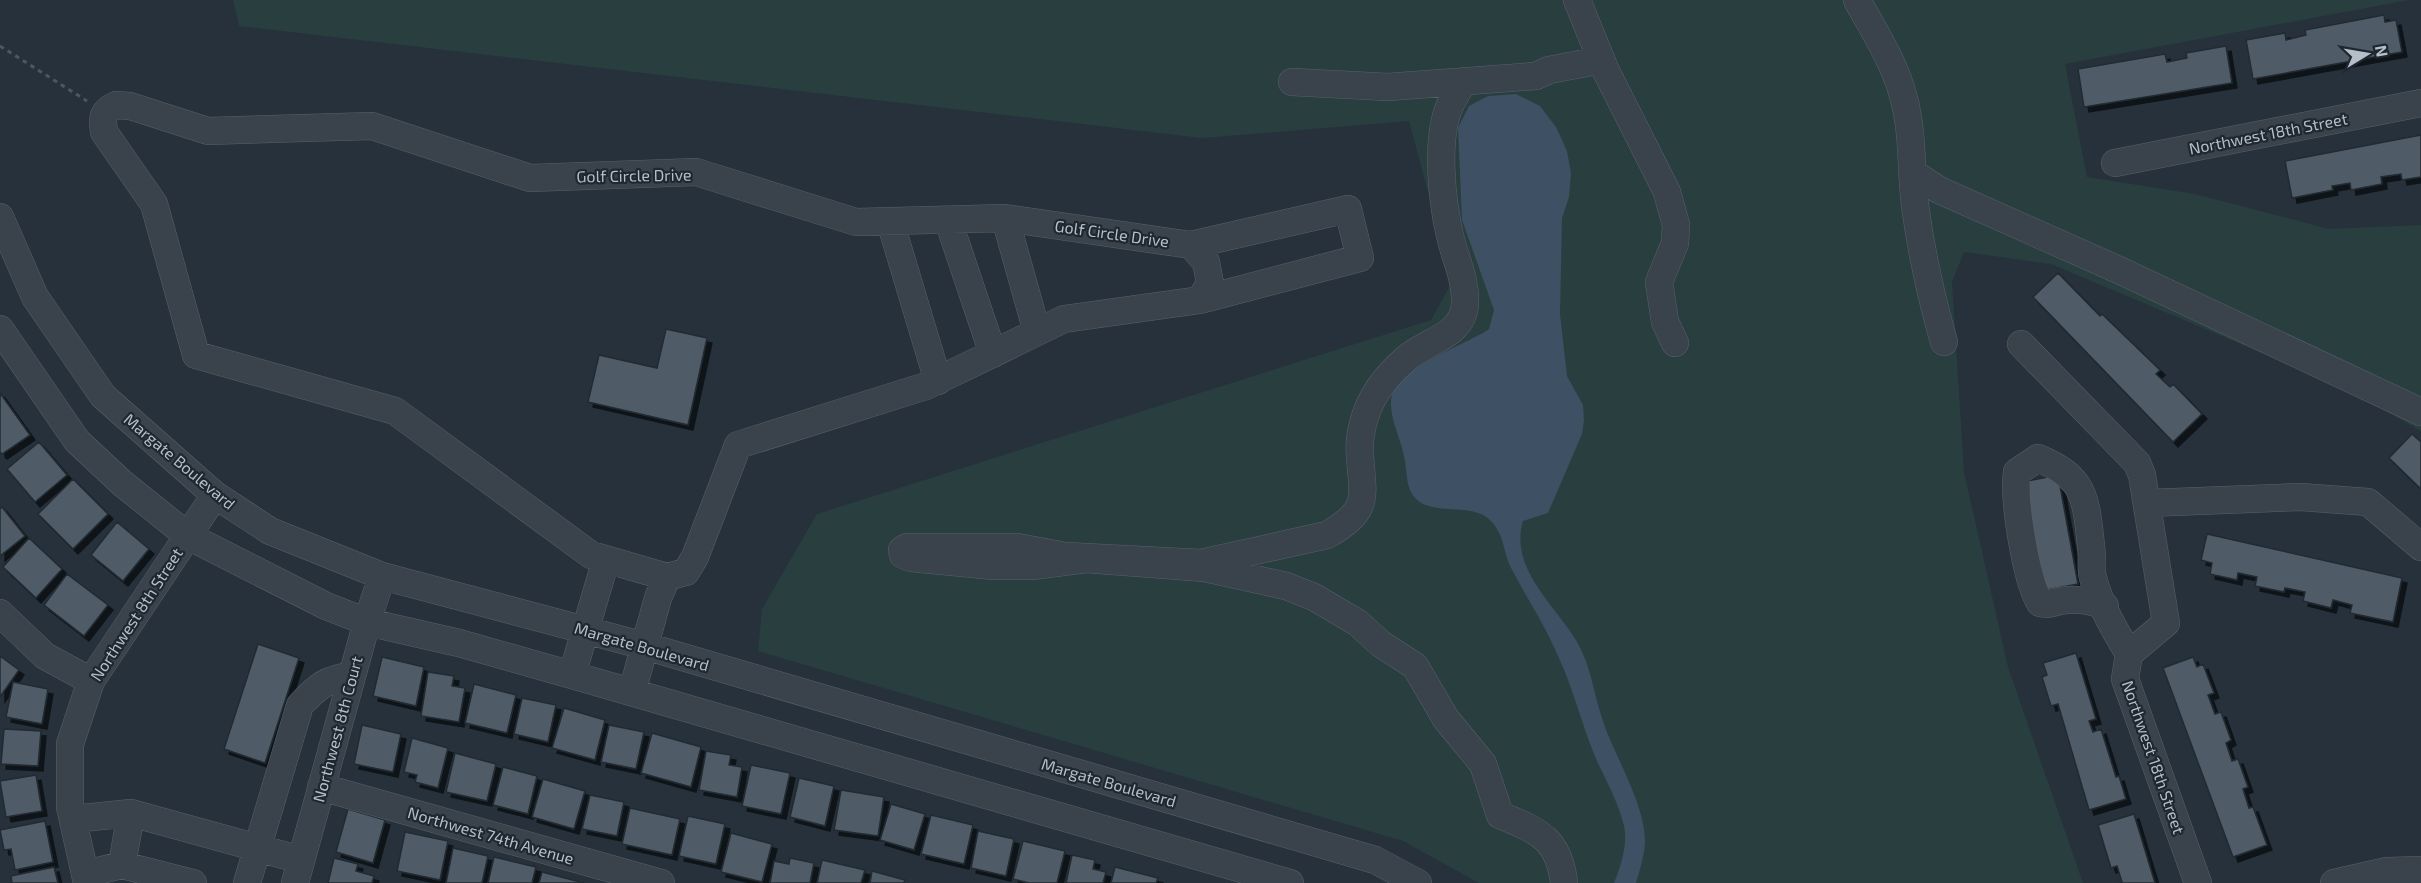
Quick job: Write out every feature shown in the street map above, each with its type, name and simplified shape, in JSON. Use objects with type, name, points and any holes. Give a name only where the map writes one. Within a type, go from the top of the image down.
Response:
[{"type":"street","points":[[1857,0],[1896,74],[1910,130],[1916,212],[1935,310],[1944,342]]},
{"type":"street","points":[[1581,2],[1601,60],[1662,182],[1676,225],[1675,243],[1659,282],[1665,322],[1675,343]]},
{"type":"street","points":[[1292,82],[1388,87],[1536,76],[1551,81],[1559,77],[1566,68],[1601,60]]},
{"type":"street","points":[[1464,81],[1450,106],[1443,128],[1442,161],[1446,214],[1460,266],[1465,305],[1460,320],[1452,330],[1409,356],[1390,374],[1372,399],[1361,439],[1360,455],[1365,491],[1358,510],[1342,526],[1327,535],[1201,563],[1065,556],[1017,547],[908,547],[902,550],[903,555],[911,558],[994,566],[1032,566],[1086,559],[1205,568],[1286,586],[1314,597],[1351,618],[1381,644],[1415,666],[1446,719],[1483,764],[1500,815],[1548,839],[1556,850],[1564,883]]},
{"type":"street","name":"Northwest 18th Street","points":[[2115,163],[2421,103]]},
{"type":"street","name":"Golf Circle Drive","points":[[105,112],[116,105],[130,106],[208,131],[372,126],[530,178],[696,172],[856,222],[1005,218],[1191,245],[1206,262],[1210,283],[1200,300]]},
{"type":"street","points":[[105,112],[102,118],[104,132],[154,204],[196,355],[395,411],[591,555],[667,577],[686,572],[695,557],[738,445],[892,399],[938,381],[1064,319],[1200,300],[1360,258],[1348,209],[1191,245]]},
{"type":"street","points":[[1913,173],[1939,190],[2121,271],[2421,412]]},
{"type":"street","name":"Margate Boulevard","points":[[0,217],[35,297],[103,396],[215,495],[270,531],[382,576],[645,646],[1371,872],[1418,883]]},
{"type":"street","points":[[1005,218],[1037,332]]},
{"type":"street","points":[[948,219],[993,354]]},
{"type":"street","points":[[890,221],[938,381]]},
{"type":"street","points":[[0,329],[77,441],[122,483],[188,536],[326,606],[367,622],[459,643],[1290,883]]},
{"type":"street","name":"Northwest 18th Street","points":[[2021,345],[2137,463],[2148,503],[2166,623],[2129,654],[2125,679],[2198,883]]},
{"type":"street","points":[[2105,606],[2088,600],[2070,600],[2048,605],[2040,603],[2035,595],[2022,535],[2015,486],[2017,472],[2028,462],[2038,458],[2062,468],[2083,494],[2093,577],[2129,654]]},
{"type":"street","name":"Northwest 8th Street","points":[[86,879],[70,807],[70,744],[91,681],[215,495]]},
{"type":"street","points":[[2148,503],[2301,497],[2368,502],[2421,547]]},
{"type":"street","points":[[572,675],[606,560]]},
{"type":"street","name":"Northwest 8th Court","points":[[298,872],[367,622],[382,576]]},
{"type":"street","points":[[632,692],[658,598],[667,577]]},
{"type":"street","points":[[0,613],[45,656],[91,681]]},
{"type":"street","points":[[247,883],[255,847],[300,705],[318,685],[333,677],[352,676]]},
{"type":"street","name":"Northwest 74th Avenue","points":[[286,750],[322,781],[661,883]]},
{"type":"street","points":[[73,819],[131,813],[255,847],[298,872]]},
{"type":"street","points":[[122,865],[131,813]]},
{"type":"street","points":[[86,879],[122,865],[193,883]]},
{"type":"street","points":[[2334,883],[2387,871],[2421,870]]},
{"type":"path","points":[[0,46],[105,112]]},
{"type":"green space","points":[[233,0],[2409,0],[2065,64],[2087,177],[2195,194],[2329,229],[2421,225],[2421,431],[2347,389],[2051,264],[1964,252],[1952,282],[1964,472],[2008,667],[2083,883],[1479,883],[1403,841],[758,651],[762,609],[817,514],[1431,320],[1452,282],[1409,121],[1202,138],[239,26]]},
{"type":"water","points":[[1516,94],[1540,106],[1556,127],[1567,151],[1571,173],[1569,197],[1562,218],[1560,314],[1567,376],[1583,405],[1584,420],[1582,434],[1548,513],[1523,521],[1520,538],[1522,554],[1536,584],[1581,649],[1607,732],[1635,796],[1644,828],[1645,843],[1636,883],[1614,883],[1624,847],[1625,833],[1621,816],[1594,754],[1563,668],[1547,633],[1508,562],[1499,533],[1485,516],[1468,511],[1432,507],[1417,500],[1408,483],[1404,456],[1391,409],[1392,394],[1407,375],[1435,357],[1489,329],[1494,310],[1462,220],[1458,128],[1469,106],[1488,96]]},
{"type":"building","points":[[2384,15],[2385,22],[2396,20],[2402,52],[2253,79],[2246,40],[2285,33],[2286,40],[2306,35],[2305,30]]},
{"type":"building","points":[[2226,46],[2232,83],[2084,107],[2078,69],[2165,54],[2167,62],[2187,58],[2186,53]]},
{"type":"building","points":[[2421,135],[2421,177],[2402,180],[2401,174],[2381,177],[2382,184],[2351,190],[2350,183],[2332,186],[2333,190],[2292,198],[2285,161]]},
{"type":"building","points":[[2058,273],[2100,316],[2102,314],[2160,370],[2156,374],[2170,387],[2173,384],[2202,414],[2173,442],[2033,297]]},
{"type":"building","points":[[666,329],[707,338],[688,425],[588,402],[599,355],[657,368]]},
{"type":"building","points":[[0,393],[30,435],[2,454],[0,452]]},
{"type":"building","points":[[2412,434],[2421,442],[2421,489],[2389,458]]},
{"type":"building","points":[[39,442],[67,475],[35,502],[7,469]]},
{"type":"building","points":[[2058,475],[2078,584],[2041,591],[2022,482]]},
{"type":"building","points":[[73,479],[108,514],[73,549],[38,514]]},
{"type":"building","points":[[2,507],[25,536],[0,556],[0,509]]},
{"type":"building","points":[[117,522],[149,549],[123,581],[91,555]]},
{"type":"building","points":[[2207,534],[2402,578],[2393,622],[2350,613],[2352,605],[2333,600],[2331,608],[2303,601],[2305,592],[2285,588],[2284,592],[2255,586],[2257,577],[2238,573],[2237,580],[2210,574],[2212,563],[2201,560]]},
{"type":"building","points":[[29,538],[62,569],[36,598],[3,567]]},
{"type":"building","points":[[67,574],[108,605],[84,636],[44,605]]},
{"type":"building","points":[[258,644],[299,658],[265,763],[224,749]]},
{"type":"building","points":[[2076,653],[2096,719],[2089,721],[2093,732],[2101,729],[2116,777],[2119,776],[2126,799],[2089,810],[2058,704],[2051,706],[2042,677],[2047,675],[2043,663]]},
{"type":"building","points":[[0,656],[19,670],[0,697]]},
{"type":"building","points":[[382,657],[424,667],[416,706],[373,696]]},
{"type":"building","points":[[2193,657],[2197,667],[2203,664],[2214,693],[2208,695],[2215,714],[2221,712],[2231,740],[2226,743],[2232,761],[2238,759],[2248,787],[2243,789],[2249,808],[2253,807],[2267,845],[2233,857],[2163,668]]},
{"type":"building","points":[[428,672],[454,676],[452,686],[465,688],[459,722],[421,716]]},
{"type":"building","points":[[13,682],[48,689],[42,724],[6,717]]},
{"type":"building","points":[[474,684],[516,695],[507,733],[465,723]]},
{"type":"building","points":[[522,698],[556,705],[548,742],[514,734]]},
{"type":"building","points":[[564,708],[605,720],[595,760],[552,748]]},
{"type":"building","points":[[362,725],[401,734],[393,772],[354,764]]},
{"type":"building","points":[[609,725],[644,732],[636,769],[601,762]]},
{"type":"building","points":[[4,729],[41,731],[38,766],[1,764]]},
{"type":"building","points":[[652,733],[701,747],[691,787],[641,773]]},
{"type":"building","points":[[412,738],[448,748],[438,788],[415,782],[417,775],[404,772]]},
{"type":"building","points":[[706,751],[731,755],[729,765],[742,767],[737,797],[699,790]]},
{"type":"building","points":[[455,753],[496,764],[487,801],[446,792]]},
{"type":"building","points":[[751,765],[790,773],[781,814],[742,806]]},
{"type":"building","points":[[503,767],[537,776],[528,814],[493,805]]},
{"type":"building","points":[[36,775],[42,811],[6,817],[0,781]]},
{"type":"building","points":[[799,778],[834,786],[825,826],[790,817]]},
{"type":"building","points":[[543,779],[585,791],[574,829],[532,817]]},
{"type":"building","points":[[841,790],[884,797],[878,836],[834,830]]},
{"type":"building","points":[[590,795],[624,802],[617,836],[582,829]]},
{"type":"building","points":[[891,804],[925,814],[914,850],[880,840]]},
{"type":"building","points":[[630,808],[680,819],[672,855],[622,844]]},
{"type":"building","points":[[348,809],[385,820],[373,863],[336,852]]},
{"type":"building","points":[[2134,814],[2155,883],[2120,883],[2122,882],[2117,866],[2111,868],[2098,825]]},
{"type":"building","points":[[931,815],[973,825],[964,864],[921,854]]},
{"type":"building","points":[[688,816],[725,824],[716,864],[679,856]]},
{"type":"building","points":[[45,821],[53,862],[15,870],[11,849],[4,850],[0,830]]},
{"type":"building","points":[[978,831],[1014,839],[1006,876],[971,868]]},
{"type":"building","points":[[405,832],[448,841],[440,880],[397,871]]},
{"type":"building","points":[[731,833],[772,844],[762,882],[721,872]]},
{"type":"building","points":[[1023,841],[1065,851],[1057,883],[1029,883],[1013,879]]},
{"type":"building","points":[[453,848],[488,856],[482,883],[446,883]]},
{"type":"building","points":[[1072,855],[1095,860],[1093,869],[1106,872],[1103,883],[1066,883]]},
{"type":"building","points":[[494,857],[536,867],[532,883],[488,883]]},
{"type":"building","points":[[334,858],[358,864],[356,871],[374,876],[372,883],[328,883]]},
{"type":"building","points":[[790,858],[814,863],[810,883],[770,883],[774,861],[789,864]]},
{"type":"building","points":[[822,860],[865,870],[861,883],[817,883]]},
{"type":"building","points":[[54,867],[58,883],[12,883],[11,876]]},
{"type":"building","points":[[1115,867],[1158,878],[1156,883],[1111,883]]},
{"type":"building","points":[[872,871],[905,880],[904,883],[870,883]]},
{"type":"building","points":[[542,872],[584,883],[539,883]]}]
